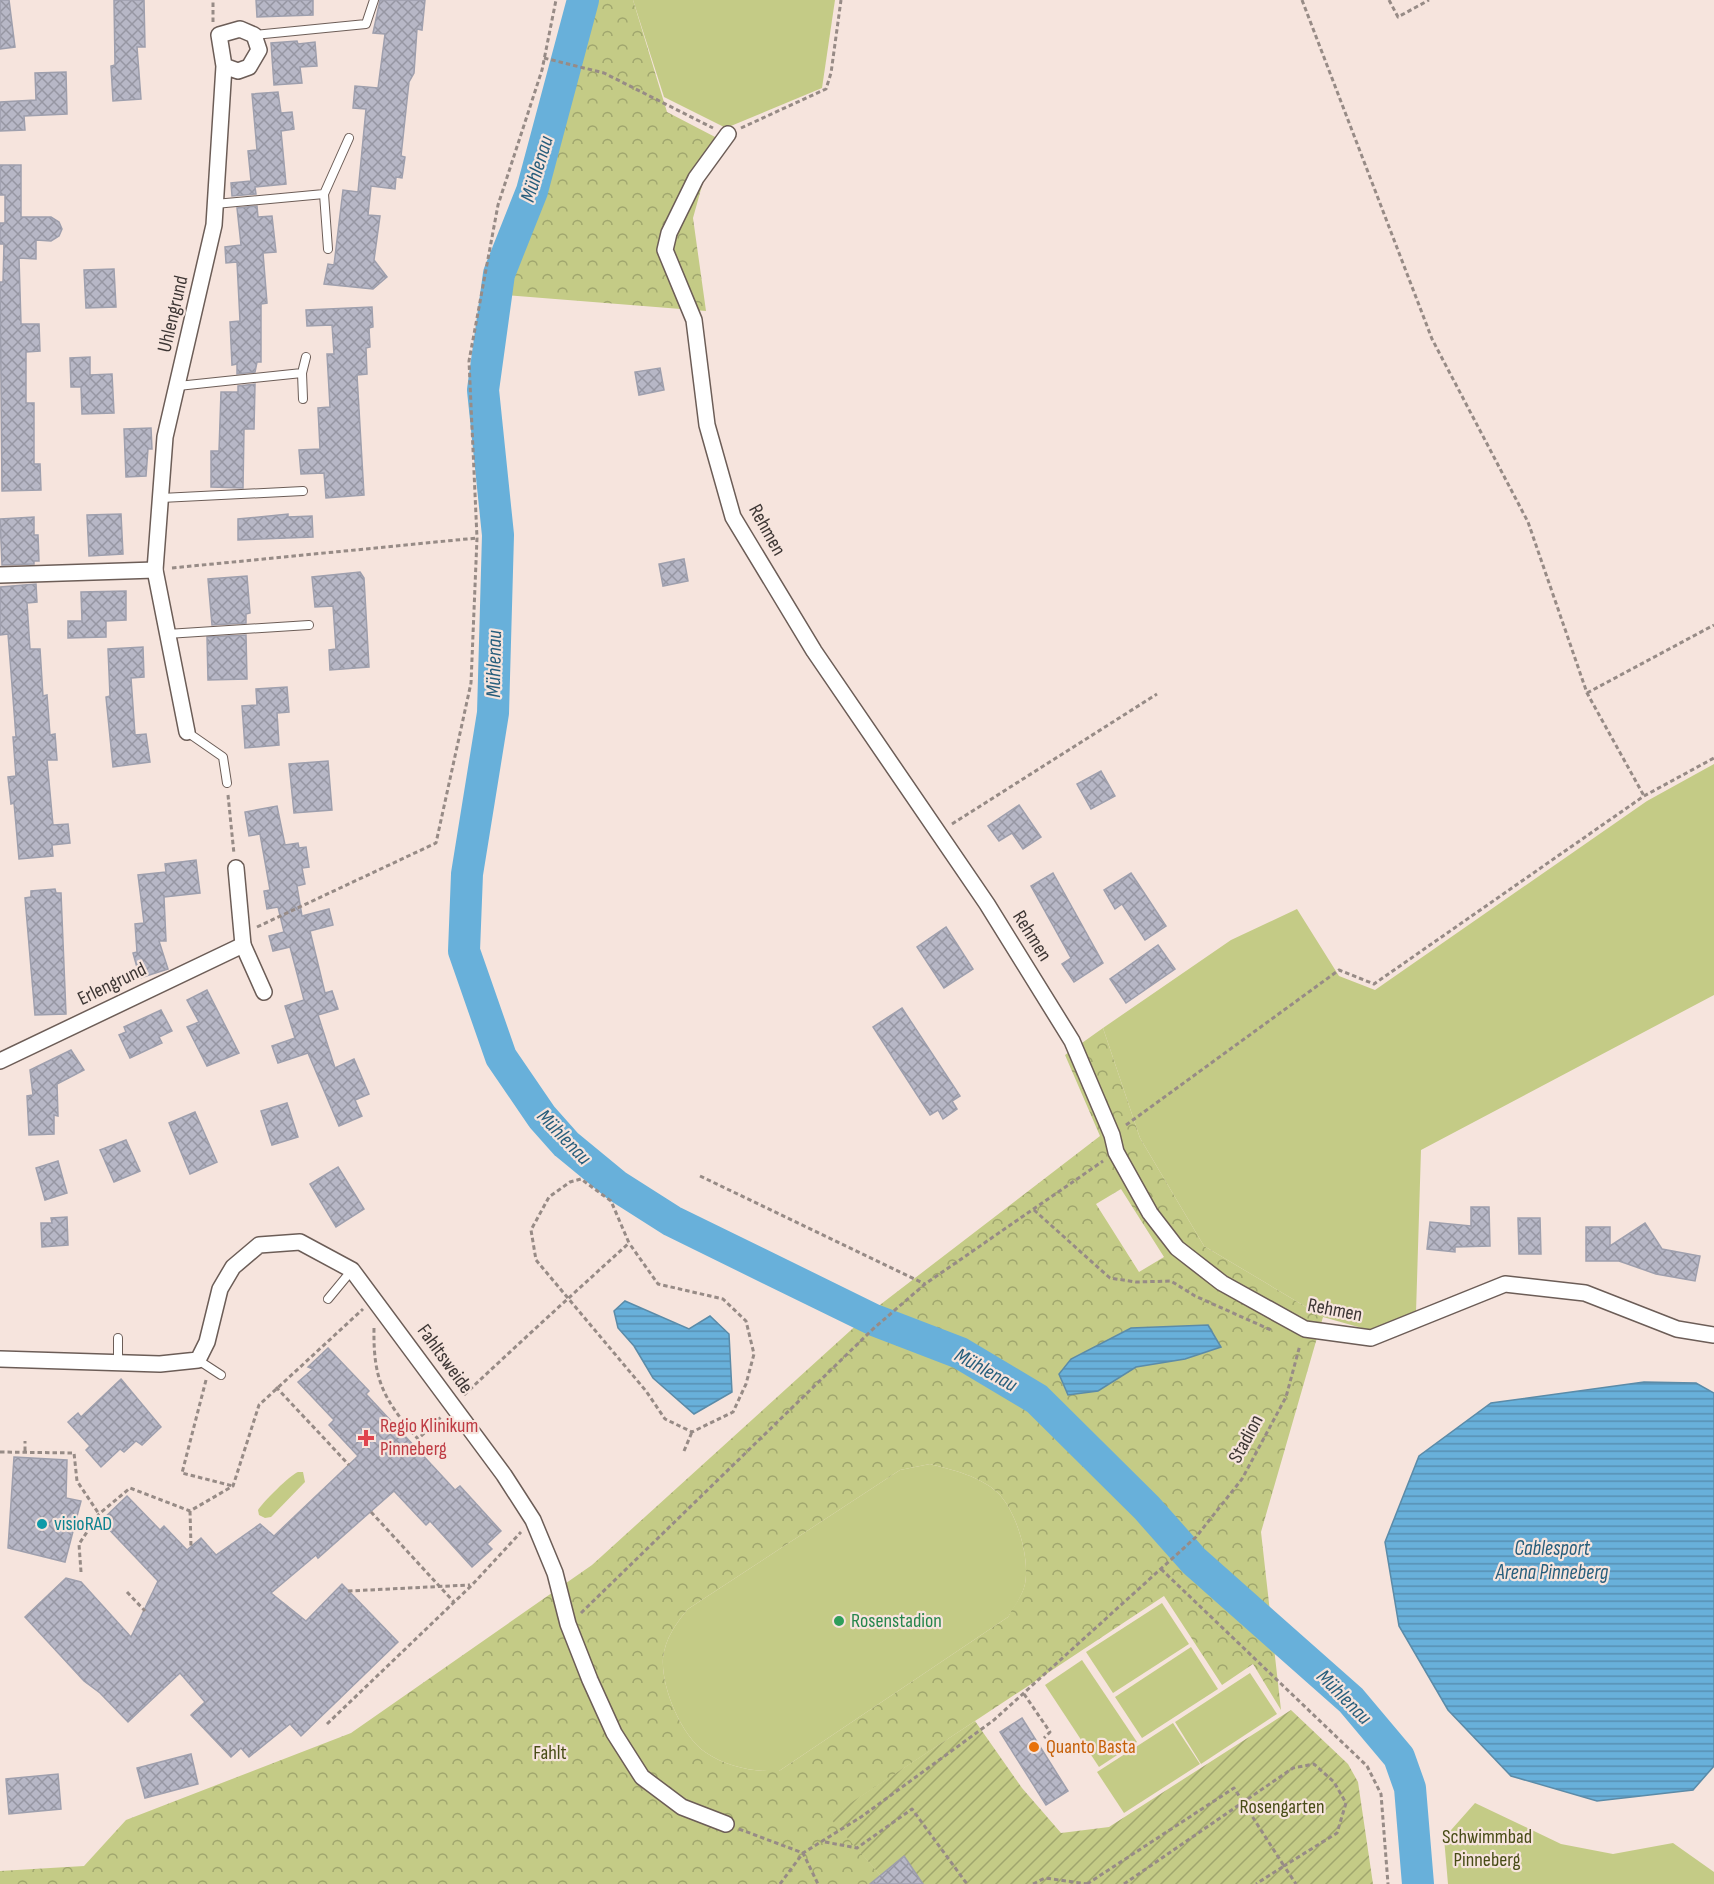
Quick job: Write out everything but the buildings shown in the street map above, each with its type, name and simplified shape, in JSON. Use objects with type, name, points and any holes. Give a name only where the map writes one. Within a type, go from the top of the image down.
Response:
[{"type":"street","points":[[219,35],[240,29],[254,35],[260,50],[249,67],[238,71],[224,66]]},
{"type":"street","name":"Uhlengrund","points":[[187,732],[155,570],[165,437],[214,225],[224,66],[219,35]]},
{"type":"street","name":"Rehmen","points":[[728,134],[696,178],[669,233],[665,250],[694,320],[706,425],[733,517],[814,651],[987,904],[1072,1041],[1112,1135],[1116,1152],[1150,1214],[1177,1248],[1222,1283],[1305,1329],[1371,1338],[1505,1284],[1585,1293],[1677,1329],[1714,1335]]},
{"type":"street","points":[[0,575],[155,570]]},
{"type":"street","points":[[236,868],[242,939],[264,992]]},
{"type":"street","name":"Erlengrund","points":[[0,1061],[242,939]]},
{"type":"street","name":"Fahltsweide","points":[[204,1364],[220,1289],[232,1267],[259,1245],[300,1242],[352,1270],[504,1475],[533,1520],[555,1573],[568,1624],[614,1733],[642,1777],[682,1807],[726,1824]]},
{"type":"street","points":[[0,1359],[204,1364]]},
{"type":"lane","points":[[254,35],[366,24],[374,0]]},
{"type":"lane","points":[[328,249],[324,194],[349,138]]},
{"type":"lane","points":[[215,204],[324,194]]},
{"type":"lane","points":[[303,399],[302,373],[306,357]]},
{"type":"lane","points":[[178,386],[302,373]]},
{"type":"lane","points":[[160,498],[303,491]]},
{"type":"lane","points":[[167,634],[309,625]]},
{"type":"lane","points":[[187,732],[223,757],[227,783]]},
{"type":"lane","points":[[328,1299],[352,1270]]},
{"type":"lane","points":[[118,1338],[118,1363]]},
{"type":"lane","points":[[204,1364],[221,1375]]},
{"type":"path","points":[[213,0],[213,22],[219,35]]},
{"type":"path","points":[[242,939],[436,843],[471,683],[477,538],[469,361],[498,206],[544,58],[556,0]]},
{"type":"path","points":[[544,58],[604,73],[696,121],[728,134],[826,89],[831,73],[841,0]]},
{"type":"path","points":[[1302,0],[1432,339],[1528,522],[1587,693],[1644,796]]},
{"type":"path","points":[[1389,0],[1398,17],[1429,0]]},
{"type":"path","points":[[155,570],[477,538]]},
{"type":"path","points":[[1587,693],[1714,625]]},
{"type":"path","points":[[938,834],[981,803],[1157,694]]},
{"type":"path","points":[[1112,1135],[1339,969],[1374,984],[1644,796],[1714,758]]},
{"type":"path","points":[[227,783],[236,868]]},
{"type":"path","points":[[568,1624],[873,1329],[925,1284],[1116,1152]]},
{"type":"path","points":[[700,1176],[925,1284]]},
{"type":"path","points":[[684,1451],[692,1432],[733,1412],[746,1384],[753,1354],[746,1322],[723,1299],[658,1284],[629,1243],[611,1201],[581,1179],[570,1182],[549,1197],[531,1230],[536,1260],[646,1391],[665,1419],[692,1432]]},
{"type":"path","points":[[1034,1210],[1110,1278],[1136,1282],[1171,1281],[1195,1296],[1279,1334]]},
{"type":"path","points":[[375,1299],[374,1346],[378,1382],[390,1408],[418,1439],[629,1243]]},
{"type":"path","points":[[190,1511],[233,1486],[259,1405],[276,1387],[375,1299]]},
{"type":"path","name":"Stadion","points":[[803,1853],[824,1842],[994,1720],[1196,1537],[1242,1479],[1286,1398],[1300,1343]]},
{"type":"path","points":[[204,1364],[182,1473],[233,1486]]},
{"type":"path","points":[[276,1387],[349,1465]]},
{"type":"path","points":[[25,1441],[25,1452]]},
{"type":"path","points":[[0,1452],[74,1453],[77,1480],[99,1514]]},
{"type":"path","points":[[81,1572],[79,1544],[99,1514],[130,1488],[190,1511]]},
{"type":"path","points":[[190,1511],[191,1546]]},
{"type":"path","points":[[371,1512],[454,1602]]},
{"type":"path","points":[[327,1724],[454,1602],[533,1520]]},
{"type":"path","points":[[1161,1569],[1367,1766],[1381,1794],[1388,1884]]},
{"type":"path","points":[[348,1591],[471,1585]]},
{"type":"path","points":[[127,1592],[145,1611]]},
{"type":"path","points":[[1024,1694],[1050,1732],[1044,1738]]},
{"type":"path","points":[[1124,1884],[1293,1768],[1314,1764],[1334,1782],[1346,1803],[1337,1833],[1256,1884]]},
{"type":"path","points":[[1033,1884],[1045,1878],[1087,1884],[1234,1788],[1296,1884]]},
{"type":"path","points":[[824,1842],[856,1848],[912,1809],[967,1884]]},
{"type":"path","points":[[726,1824],[803,1853],[818,1884]]},
{"type":"path","points":[[780,1884],[803,1853]]},
{"type":"green space","points":[[592,0],[633,0],[667,112],[717,138],[733,140],[703,182],[693,218],[706,311],[505,295],[540,194]]},
{"type":"green space","points":[[633,0],[835,0],[822,88],[726,128],[664,97]]},
{"type":"green space","points":[[1714,764],[1714,995],[1421,1150],[1416,1313],[1369,1330],[1323,1317],[1204,1246],[1140,1138],[1103,1028],[1231,940],[1297,909],[1339,976],[1375,990],[1647,801]]},
{"type":"green space","name":"Fahlt","points":[[1103,1028],[1140,1138],[1204,1246],[1323,1317],[1261,1532],[1281,1710],[1253,1664],[1222,1685],[1164,1596],[830,1817],[888,1884],[0,1884],[0,1871],[84,1866],[126,1820],[351,1733],[592,1565],[872,1311],[1100,1136],[1065,1055]],"holes":[[[1121,1189],[1164,1257],[1139,1272],[1096,1204]],[[1208,1325],[1185,1359],[1136,1367],[1098,1391],[1067,1394],[1072,1359],[1131,1328]],[[930,1464],[957,1471],[983,1482],[1005,1501],[1016,1523],[1026,1561],[1025,1584],[1008,1617],[779,1771],[740,1768],[705,1752],[688,1734],[674,1710],[665,1683],[664,1651],[679,1620],[688,1609],[900,1470]]]},
{"type":"green space","name":"Rosenstadion","points":[[930,1464],[966,1474],[983,1482],[998,1493],[1011,1512],[1024,1549],[1026,1573],[1022,1592],[1008,1617],[779,1771],[740,1768],[705,1752],[688,1734],[674,1710],[663,1670],[666,1644],[684,1614],[688,1609],[900,1470]]},
{"type":"green space","points":[[298,1472],[303,1472],[305,1482],[271,1517],[265,1518],[259,1515],[258,1510],[265,1501]]},
{"type":"green space","points":[[1162,1603],[1189,1644],[1113,1693],[1086,1652]]},
{"type":"green space","points":[[1191,1647],[1218,1689],[1142,1738],[1115,1697]]},
{"type":"green space","points":[[1082,1660],[1137,1742],[1099,1767],[1045,1685]]},
{"type":"green space","points":[[1250,1673],[1277,1714],[1201,1764],[1175,1722]]},
{"type":"green space","name":"Rosengarten","points":[[1291,1710],[1348,1764],[1358,1782],[1373,1884],[888,1884],[829,1817],[975,1721],[1022,1788],[1061,1833],[1109,1827]]},
{"type":"green space","points":[[1173,1723],[1200,1764],[1124,1813],[1097,1772]]},
{"type":"green space","name":"Schwimmbad Pinneberg","points":[[1475,1803],[1561,1844],[1613,1854],[1673,1843],[1714,1872],[1714,1884],[1448,1884],[1444,1838]]},
{"type":"water","points":[[625,1301],[689,1329],[710,1316],[729,1334],[732,1392],[694,1414],[653,1378],[634,1346],[618,1328],[614,1311]]},
{"type":"water","points":[[1208,1325],[1221,1347],[1185,1359],[1136,1367],[1098,1391],[1068,1395],[1059,1374],[1071,1359],[1131,1328]]},
{"type":"water","name":"Cablesport Arena Pinneberg","points":[[1644,1382],[1696,1383],[1714,1393],[1714,1766],[1693,1790],[1597,1801],[1511,1776],[1448,1710],[1399,1626],[1385,1542],[1419,1456],[1491,1403]]},
{"type":"waterway","name":"Mühlenau","points":[[583,0],[532,191],[499,274],[483,390],[498,535],[493,713],[467,874],[464,951],[501,1057],[542,1117],[566,1144],[617,1186],[672,1221],[874,1320],[960,1353],[1037,1399],[1147,1508],[1194,1561],[1351,1700],[1399,1757],[1410,1788],[1418,1884]]},
{"type":"place","name":"Regio Klinikum Pinneberg","points":[[366,1438]]},
{"type":"place","name":"visioRAD","points":[[42,1524]]},
{"type":"place","name":"Rosenstadion","points":[[839,1621]]},
{"type":"place","name":"Quanto Basta","points":[[1034,1747]]}]
